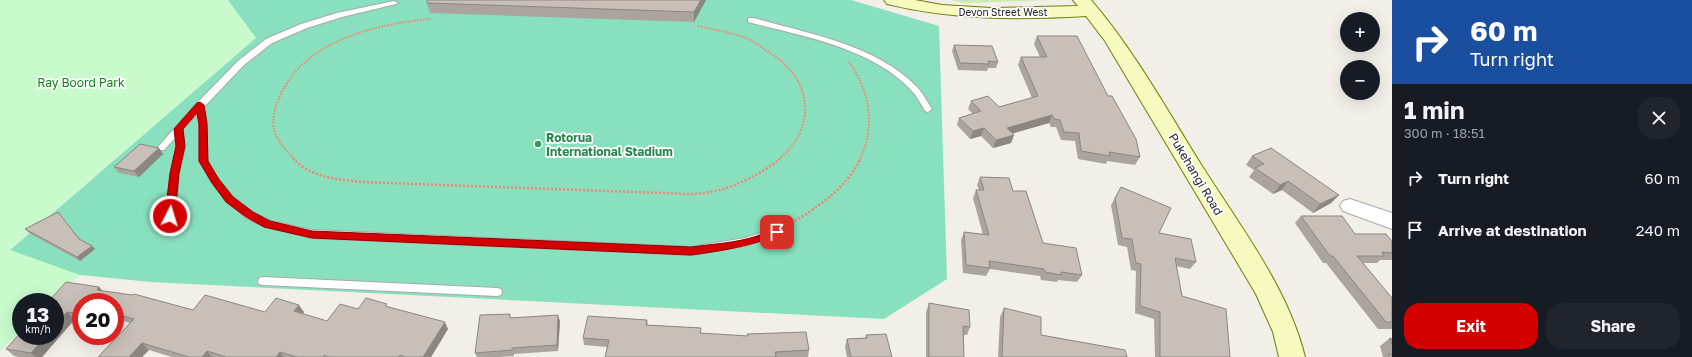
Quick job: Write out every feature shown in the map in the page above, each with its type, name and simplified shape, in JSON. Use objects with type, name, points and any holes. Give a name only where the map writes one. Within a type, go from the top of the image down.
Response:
[{"type":"main road","name":"Devon Street West","points":[[893,0],[950,12],[975,14],[1086,5]]},
{"type":"main road","name":"Pukehangi Road","points":[[1086,5],[1114,40],[1267,290],[1286,332],[1292,357]]},
{"type":"street","points":[[1350,206],[1392,221]]},
{"type":"lane","points":[[161,148],[241,63],[269,41],[321,20],[362,9],[394,3]]},
{"type":"lane","points":[[751,20],[854,50],[896,71],[917,90],[928,109]]},
{"type":"lane","points":[[200,105],[203,124],[204,161],[215,181],[230,199],[250,215],[268,224],[312,234],[691,251],[735,245],[759,239],[777,232]]},
{"type":"lane","points":[[170,216],[180,146],[178,129]]},
{"type":"lane","points":[[263,281],[497,292]]},
{"type":"path","points":[[431,19],[404,21],[368,29],[328,48],[306,62],[292,78],[282,93],[274,110],[274,133],[283,148],[300,166],[327,177],[361,182],[673,194],[699,194],[724,187],[756,175],[775,164],[790,149],[801,133],[806,112],[802,90],[794,73],[778,58],[751,41],[722,31],[698,26]]},
{"type":"path","points":[[777,232],[801,218],[836,193],[850,177],[860,161],[868,142],[870,121],[865,87],[834,43]]},
{"type":"green space","name":"Ray Boord Park","points":[[0,0],[228,0],[257,38],[10,249],[80,275],[61,293],[12,293],[12,340],[0,351]]},
{"type":"green space","name":"Rotorua International Stadium","points":[[228,0],[851,0],[939,26],[947,279],[884,319],[151,282],[80,275],[10,250],[256,38]]},
{"type":"green space","points":[[951,0],[1052,0],[963,3]]},
{"type":"building","points":[[427,0],[701,0],[694,12],[427,3]]},
{"type":"building","points":[[1037,36],[1077,36],[1108,96],[1112,96],[1136,139],[1140,157],[1109,152],[1110,156],[1081,151],[1079,133],[1064,132],[1060,120],[1054,119],[1052,115],[1007,128],[1014,135],[996,140],[984,128],[973,131],[959,118],[981,111],[971,101],[988,96],[999,107],[1038,96],[1021,57],[1047,57]]},
{"type":"building","points":[[954,45],[992,46],[998,62],[988,61],[989,64],[960,63]]},
{"type":"building","points":[[140,144],[159,148],[134,171],[114,167]]},
{"type":"building","points":[[1271,148],[1339,195],[1320,204],[1288,181],[1280,185],[1255,168],[1264,164],[1252,156]]},
{"type":"building","points":[[980,177],[1009,178],[1013,191],[1026,191],[1043,243],[1076,248],[1082,275],[1061,272],[1061,275],[1045,272],[1044,269],[989,261],[990,268],[966,265],[964,232],[989,235],[976,190],[984,190]]},
{"type":"building","points":[[1121,187],[1171,208],[1159,233],[1191,239],[1196,262],[1175,258],[1182,296],[1226,309],[1230,357],[1160,357],[1160,312],[1140,306],[1141,264],[1136,263],[1132,239],[1122,238],[1115,198]]},
{"type":"building","points":[[58,212],[79,239],[92,246],[77,257],[25,229]]},
{"type":"building","points":[[1301,216],[1342,216],[1355,234],[1386,234],[1392,241],[1392,253],[1382,252],[1384,256],[1357,256],[1392,298],[1392,322],[1386,322],[1333,256],[1330,256]]},
{"type":"building","points":[[66,282],[99,287],[97,290],[118,293],[72,293],[72,313],[67,312],[64,316],[64,293],[56,293]]},
{"type":"building","points":[[124,294],[134,294],[193,310],[205,295],[265,312],[276,298],[299,305],[294,311],[327,321],[340,304],[358,309],[366,298],[387,304],[385,306],[445,322],[423,357],[405,357],[400,355],[399,357],[329,357],[324,355],[323,357],[297,357],[280,352],[276,357],[226,357],[207,351],[202,357],[189,357],[142,343],[129,357],[98,357],[109,345],[124,345],[124,330],[134,319],[124,316]]},
{"type":"building","points":[[929,303],[969,310],[970,327],[963,326],[964,357],[929,357]]},
{"type":"building","points":[[1004,308],[1041,317],[1041,335],[1125,350],[1127,357],[1002,357]]},
{"type":"building","points":[[510,314],[510,318],[558,315],[557,345],[512,348],[512,350],[475,353],[480,315]]},
{"type":"building","points":[[588,316],[647,320],[646,325],[701,328],[700,333],[748,336],[747,334],[806,332],[809,350],[775,352],[776,357],[605,357],[609,340],[583,338]]},
{"type":"building","points":[[886,334],[892,357],[851,357],[847,339],[867,338],[866,335]]},
{"type":"building","points":[[12,342],[12,345],[38,345],[31,353],[6,349]]},
{"type":"place","name":"Rotorua International Stadium","points":[[538,144]]},
{"type":"route","points":[[170,216],[180,146],[178,129],[200,105],[203,124],[204,161],[215,181],[230,199],[250,215],[268,224],[312,234],[657,251],[691,251],[735,245],[759,239],[777,232]]}]
